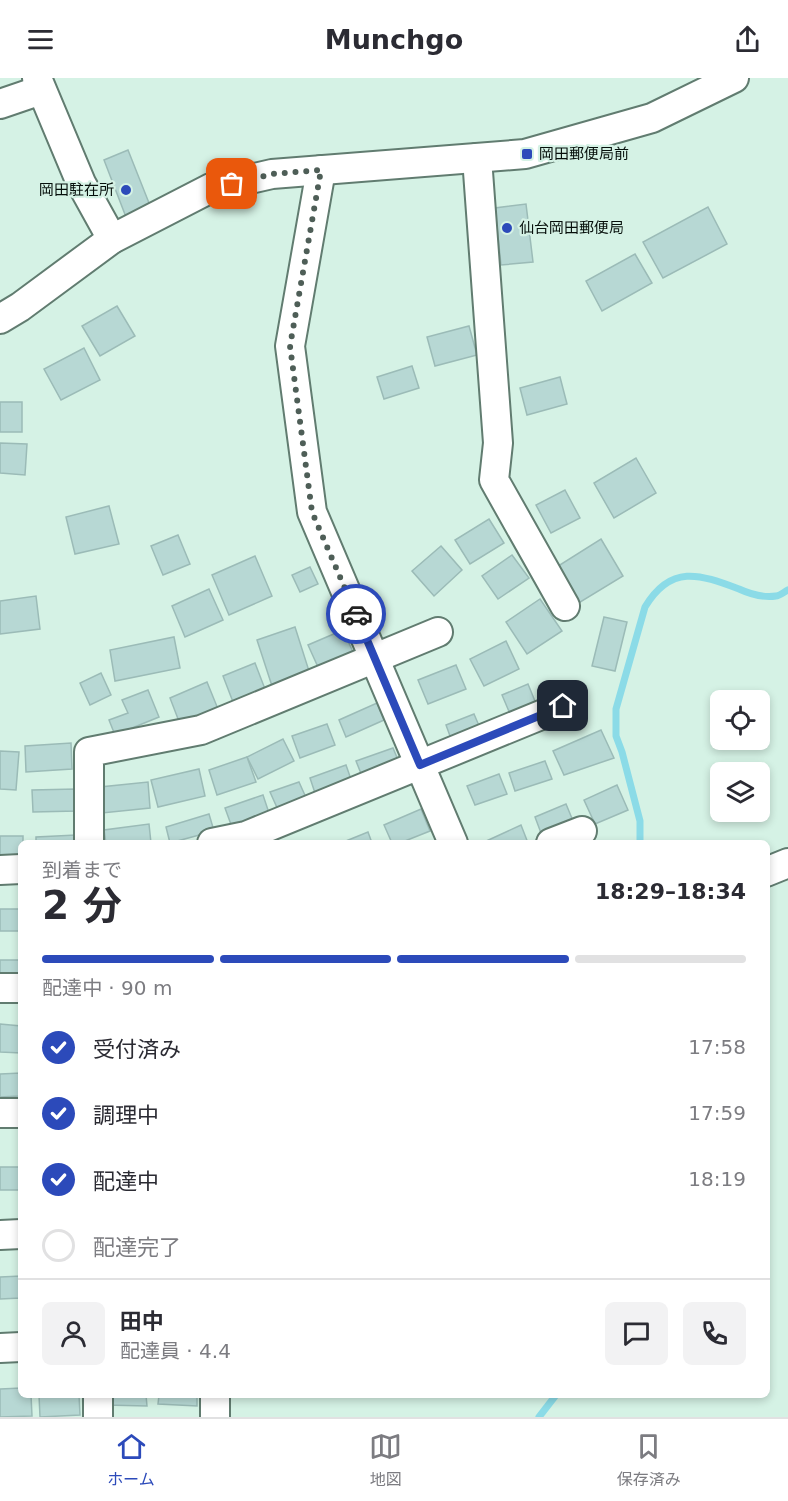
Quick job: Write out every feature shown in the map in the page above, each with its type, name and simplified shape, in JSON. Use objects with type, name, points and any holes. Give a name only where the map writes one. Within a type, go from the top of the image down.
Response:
[{"type":"street","points":[[0,320],[112,240],[211,188],[272,174],[525,154],[652,118],[734,78]]},
{"type":"street","points":[[0,104],[39,84],[81,183],[112,240]]},
{"type":"street","points":[[477,158],[498,443],[494,480],[565,606]]},
{"type":"street","points":[[321,170],[290,346],[312,512],[452,840]]},
{"type":"street","points":[[89,840],[89,752],[201,730],[438,632]]},
{"type":"street","points":[[227,840],[246,836],[563,706]]},
{"type":"street","points":[[560,840],[582,831]]},
{"type":"street","points":[[770,870],[788,863]]},
{"type":"street","points":[[0,870],[18,869]]},
{"type":"street","points":[[0,988],[18,988]]},
{"type":"street","points":[[0,1113],[18,1113]]},
{"type":"street","points":[[0,1234],[18,1234]]},
{"type":"street","points":[[0,1348],[18,1347]]},
{"type":"street","points":[[98,1398],[98,1417]]},
{"type":"street","points":[[214,1398],[216,1417]]},
{"type":"building","points":[[128,150],[151,208],[126,217],[104,160]]},
{"type":"building","points":[[526,204],[533,262],[501,265],[495,208]]},
{"type":"building","points":[[708,207],[727,244],[663,278],[643,242]]},
{"type":"building","points":[[635,254],[652,283],[602,311],[586,281]]},
{"type":"building","points":[[117,306],[135,336],[100,356],[82,326]]},
{"type":"building","points":[[469,326],[477,355],[435,366],[427,337]]},
{"type":"building","points":[[84,348],[100,380],[61,400],[44,369]]},
{"type":"building","points":[[412,366],[419,388],[384,399],[377,377]]},
{"type":"building","points":[[560,377],[567,404],[527,415],[520,388]]},
{"type":"building","points":[[0,402],[22,402],[22,432],[0,432]]},
{"type":"building","points":[[0,443],[27,444],[25,475],[0,473]]},
{"type":"building","points":[[636,458],[656,493],[614,518],[594,483]]},
{"type":"building","points":[[565,490],[580,518],[551,533],[536,505]]},
{"type":"building","points":[[109,506],[119,544],[75,554],[66,517]]},
{"type":"building","points":[[489,519],[504,543],[470,564],[455,540]]},
{"type":"building","points":[[178,535],[190,564],[163,575],[151,546]]},
{"type":"building","points":[[601,539],[623,576],[577,604],[555,568]]},
{"type":"building","points":[[441,546],[462,570],[434,596],[412,571]]},
{"type":"building","points":[[512,555],[529,578],[498,599],[482,576]]},
{"type":"building","points":[[255,556],[272,596],[229,615],[212,575]]},
{"type":"building","points":[[310,567],[318,584],[300,592],[292,575]]},
{"type":"building","points":[[209,589],[223,620],[185,637],[172,606]]},
{"type":"building","points":[[36,596],[40,629],[0,634],[0,601]]},
{"type":"building","points":[[540,599],[562,631],[527,654],[506,622]]},
{"type":"building","points":[[604,617],[627,622],[615,671],[592,666]]},
{"type":"building","points":[[295,627],[309,671],[272,686],[257,640]]},
{"type":"building","points":[[343,630],[353,652],[318,667],[308,645]]},
{"type":"building","points":[[174,637],[180,668],[115,681],[110,650]]},
{"type":"building","points":[[506,641],[519,669],[484,686],[470,659]]},
{"type":"building","points":[[255,663],[265,689],[233,702],[223,676]]},
{"type":"building","points":[[456,665],[466,689],[428,704],[418,680]]},
{"type":"building","points":[[101,673],[111,695],[90,705],[80,683]]},
{"type":"building","points":[[207,682],[218,709],[180,724],[170,698]]},
{"type":"building","points":[[528,684],[539,711],[513,721],[502,695]]},
{"type":"building","points":[[148,690],[159,717],[115,735],[109,720],[128,713],[122,700]]},
{"type":"building","points":[[377,703],[384,720],[346,737],[339,720]]},
{"type":"building","points":[[474,714],[483,735],[454,747],[446,725]]},
{"type":"building","points":[[327,724],[335,745],[300,758],[292,736]]},
{"type":"building","points":[[601,730],[614,758],[564,775],[553,751]]},
{"type":"building","points":[[283,739],[294,761],[258,779],[247,757]]},
{"type":"building","points":[[71,743],[72,769],[26,772],[25,746]]},
{"type":"building","points":[[393,748],[401,767],[364,781],[356,761]]},
{"type":"building","points":[[0,751],[19,752],[16,790],[0,789]]},
{"type":"building","points":[[247,757],[256,782],[217,795],[209,770]]},
{"type":"building","points":[[545,761],[552,779],[515,791],[509,773]]},
{"type":"building","points":[[346,765],[353,785],[317,799],[310,778]]},
{"type":"building","points":[[199,769],[205,796],[158,807],[151,780]]},
{"type":"building","points":[[499,774],[507,794],[475,805],[467,786]]},
{"type":"building","points":[[148,782],[150,808],[102,813],[100,787]]},
{"type":"building","points":[[299,782],[308,802],[279,812],[270,792]]},
{"type":"building","points":[[617,785],[628,810],[595,824],[584,800]]},
{"type":"building","points":[[76,789],[77,811],[33,812],[32,790]]},
{"type":"building","points":[[263,795],[270,816],[233,830],[225,808]]},
{"type":"building","points":[[566,804],[576,828],[544,840],[535,817]]},
{"type":"building","points":[[421,809],[430,831],[408,840],[391,840],[384,825]]},
{"type":"building","points":[[209,814],[214,831],[181,840],[169,840],[166,827]]},
{"type":"building","points":[[149,824],[151,840],[106,840],[104,830]]},
{"type":"building","points":[[521,825],[527,840],[488,840]]},
{"type":"building","points":[[368,832],[371,840],[348,840]]},
{"type":"building","points":[[76,835],[77,840],[36,840],[36,837]]},
{"type":"building","points":[[0,836],[23,836],[23,840],[18,840],[18,857],[0,857]]},
{"type":"building","points":[[0,909],[18,909],[18,931],[0,931]]},
{"type":"building","points":[[0,960],[18,960],[18,981],[0,981]]},
{"type":"building","points":[[0,1024],[18,1026],[18,1053],[0,1052]]},
{"type":"building","points":[[18,1073],[18,1096],[0,1097],[0,1074]]},
{"type":"building","points":[[0,1167],[18,1167],[18,1190],[0,1190]]},
{"type":"building","points":[[18,1276],[18,1298],[0,1299],[0,1277]]},
{"type":"building","points":[[18,1388],[18,1398],[31,1398],[32,1416],[0,1417],[0,1389]]},
{"type":"building","points":[[39,1398],[79,1398],[80,1415],[40,1417]]},
{"type":"building","points":[[105,1398],[146,1398],[147,1406],[106,1405]]},
{"type":"building","points":[[159,1398],[197,1398],[197,1406],[158,1404]]},
{"type":"waterway","points":[[640,840],[640,821],[616,736],[616,709],[645,607],[665,584],[676,578],[687,576],[711,579],[761,596],[778,596],[788,590]]},
{"type":"waterway","points":[[539,1417],[554,1398]]},
{"type":"way so far","points":[[232,184],[272,174],[321,170],[290,346],[312,512],[356,614]]},
{"type":"place","name":"岡田郵便局前","points":[[527,154]]},
{"type":"place","name":"岡田駐在所","points":[[126,190]]},
{"type":"place","name":"仙台岡田郵便局","points":[[507,228]]},
{"type":"route","points":[[356,614],[420,765],[563,706]]}]
